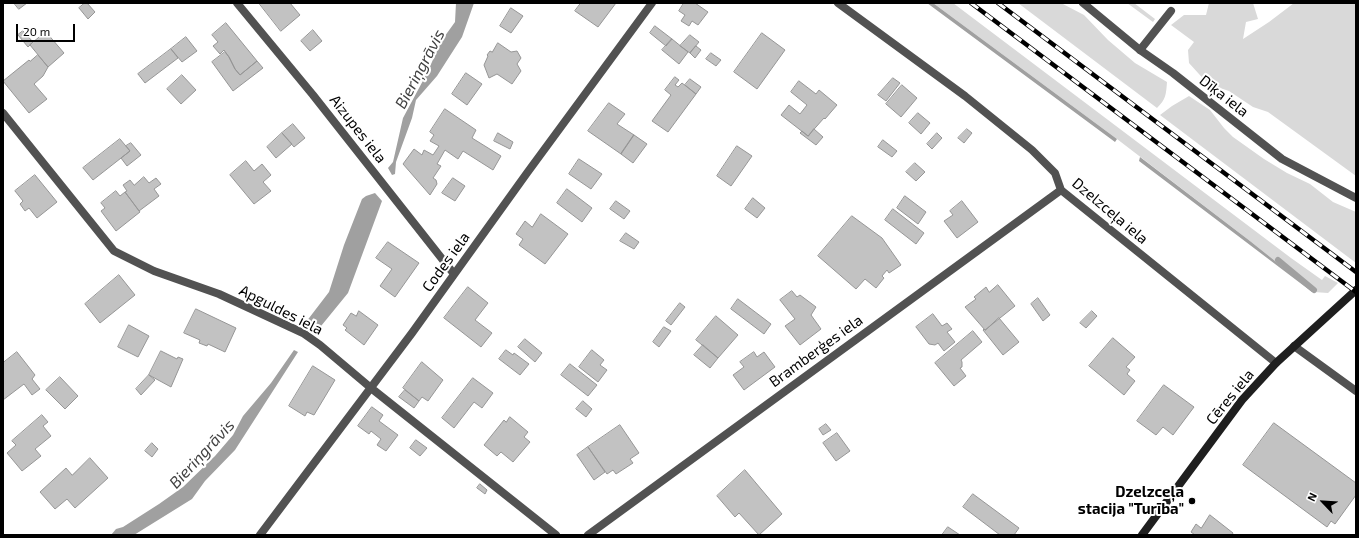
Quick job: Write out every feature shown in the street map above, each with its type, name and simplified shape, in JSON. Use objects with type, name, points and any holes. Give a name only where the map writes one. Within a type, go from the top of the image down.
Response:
[{"type":"main road","name":"Cēres iela","points":[[1142,535],[1242,400],[1294,346],[1355,290]]},
{"type":"street","name":"Aizupes iela","points":[[238,3],[318,101],[454,274]]},
{"type":"street","name":"Codes iela","points":[[260,535],[371,388],[606,63],[652,3]]},
{"type":"street","name":"Dzelzceļa iela","points":[[838,3],[966,96],[1032,150],[1055,174],[1061,190],[1276,364]]},
{"type":"street","name":"Dīķa iela","points":[[1083,3],[1140,50],[1173,73],[1282,159],[1356,198]]},
{"type":"street","points":[[1140,50],[1171,11]]},
{"type":"street","name":"Apguldes iela","points":[[3,113],[114,251],[154,271],[219,294],[291,327],[320,345],[371,388],[556,535]]},
{"type":"street","name":"Bramberģes iela","points":[[588,535],[1061,190]]},
{"type":"street","points":[[1294,346],[1356,391]]},
{"type":"shaded area","points":[[456,3],[474,3],[462,37],[437,76],[416,100],[412,118],[396,162],[395,174],[392,175],[388,168],[393,162],[403,118],[426,75],[442,40],[455,22]]},
{"type":"shaded area","points":[[927,3],[933,3],[1117,139],[1115,142]]},
{"type":"shaded area","points":[[933,3],[953,3],[1291,258],[1322,280],[1325,276],[1338,283],[1328,293],[1314,292],[1117,139]]},
{"type":"shaded area","points":[[1018,3],[1061,3],[1084,15],[1108,40],[1135,63],[1167,82],[1166,94],[1162,102],[1157,108]]},
{"type":"shaded area","points":[[1127,3],[1134,3],[1155,19],[1153,22]]},
{"type":"shaded area","points":[[1209,3],[1253,3],[1258,19],[1246,22],[1243,39],[1294,3],[1356,3],[1356,176],[1268,112],[1253,107],[1229,91],[1208,84],[1189,63],[1188,50],[1194,42],[1171,25],[1184,15],[1206,15]]},
{"type":"shaded area","points":[[1189,96],[1210,110],[1233,137],[1264,159],[1287,173],[1310,184],[1333,202],[1356,212],[1356,263],[1160,115]]},
{"type":"shaded area","points":[[1140,157],[1250,241],[1314,292],[1139,161]]},
{"type":"shaded area","points":[[375,193],[382,201],[348,293],[317,331],[306,322],[329,292],[344,245],[362,199]]},
{"type":"shaded area","points":[[294,350],[298,352],[235,450],[205,481],[192,499],[134,535],[111,535],[116,529],[123,527],[183,487],[215,456],[233,435],[243,416],[271,383]]},
{"type":"building","points":[[14,3],[27,3],[19,9]]},
{"type":"building","points":[[87,3],[95,12],[88,19],[79,8]]},
{"type":"building","points":[[259,3],[290,3],[300,15],[281,31]]},
{"type":"building","points":[[581,3],[616,3],[598,27],[575,11]]},
{"type":"building","points":[[684,3],[695,3],[708,12],[698,25],[692,21],[689,26],[681,21],[685,15],[679,11]]},
{"type":"building","points":[[511,8],[523,16],[511,33],[500,26]]},
{"type":"building","points":[[226,23],[257,61],[240,75],[224,50],[220,54],[213,46],[218,42],[212,35]]},
{"type":"building","points":[[655,26],[672,39],[666,46],[650,33]]},
{"type":"building","points":[[313,30],[322,41],[310,51],[301,41]]},
{"type":"building","points":[[23,31],[33,42],[28,47],[18,35]]},
{"type":"building","points":[[46,32],[64,53],[48,67],[30,45]]},
{"type":"building","points":[[762,33],[785,50],[757,89],[734,72]]},
{"type":"building","points":[[690,35],[699,42],[690,53],[680,46]]},
{"type":"building","points":[[186,37],[197,51],[182,62],[171,49]]},
{"type":"building","points":[[672,39],[688,52],[679,64],[662,50]]},
{"type":"building","points":[[498,43],[511,52],[517,51],[521,58],[517,64],[521,71],[512,84],[497,74],[489,78],[484,65],[488,56],[487,55],[490,51],[492,52]]},
{"type":"building","points":[[696,46],[701,50],[695,58],[690,53]]},
{"type":"building","points":[[171,49],[178,58],[145,83],[138,74]]},
{"type":"building","points":[[225,52],[240,75],[257,61],[263,68],[233,91],[212,62]]},
{"type":"building","points":[[711,53],[721,60],[716,66],[706,59]]},
{"type":"building","points":[[38,55],[48,67],[43,76],[34,84],[47,99],[29,113],[3,81],[29,60],[30,61]]},
{"type":"building","points":[[466,73],[482,84],[467,105],[452,94]]},
{"type":"building","points":[[182,75],[196,90],[181,104],[167,89]]},
{"type":"building","points":[[675,77],[679,80],[675,85],[678,87],[682,83],[696,94],[668,132],[652,121],[671,95],[665,90]]},
{"type":"building","points":[[893,78],[900,83],[886,101],[878,95]]},
{"type":"building","points":[[690,79],[701,87],[696,94],[685,85]]},
{"type":"building","points":[[799,81],[816,94],[819,90],[837,105],[808,136],[781,115],[789,105],[800,114],[807,105],[791,92]]},
{"type":"building","points":[[902,85],[917,98],[901,117],[886,104]]},
{"type":"building","points":[[609,103],[625,114],[617,124],[634,135],[621,154],[588,131]]},
{"type":"building","points":[[445,109],[476,130],[472,138],[501,156],[493,170],[463,151],[458,159],[445,150],[437,164],[441,166],[433,178],[436,180],[437,184],[430,195],[403,164],[414,149],[422,155],[424,150],[433,155],[439,146],[430,141],[434,135],[430,132]]},
{"type":"building","points":[[918,113],[930,123],[921,134],[909,123]]},
{"type":"building","points":[[293,124],[305,138],[294,147],[282,133]]},
{"type":"building","points":[[814,129],[823,137],[816,145],[800,133],[802,131],[808,136]]},
{"type":"building","points":[[967,129],[972,133],[964,143],[958,138]]},
{"type":"building","points":[[282,133],[292,144],[276,158],[267,147]]},
{"type":"building","points":[[498,133],[513,142],[510,149],[494,141]]},
{"type":"building","points":[[937,133],[942,138],[932,149],[927,144]]},
{"type":"building","points":[[634,135],[647,144],[633,163],[621,154]]},
{"type":"building","points":[[120,139],[130,151],[93,180],[83,168]]},
{"type":"building","points":[[883,140],[897,151],[892,157],[878,147]]},
{"type":"building","points":[[131,143],[141,155],[127,166],[121,158],[130,151],[126,146]]},
{"type":"building","points":[[737,146],[752,156],[731,186],[717,176]]},
{"type":"building","points":[[579,159],[602,174],[591,189],[569,174]]},
{"type":"building","points":[[246,161],[254,171],[262,164],[271,175],[263,182],[271,191],[254,204],[230,175]]},
{"type":"building","points":[[915,163],[925,172],[916,181],[906,172]]},
{"type":"building","points":[[35,175],[57,202],[37,218],[29,208],[25,211],[20,204],[23,201],[15,191]]},
{"type":"building","points":[[144,177],[149,183],[156,178],[161,184],[154,189],[159,196],[139,211],[125,192],[127,191],[123,185],[130,180],[134,185]]},
{"type":"building","points":[[453,178],[465,186],[455,201],[442,193]]},
{"type":"building","points":[[567,189],[592,208],[582,222],[557,203]]},
{"type":"building","points":[[116,191],[120,196],[125,192],[140,212],[116,231],[101,211],[105,208],[101,203]]},
{"type":"building","points":[[905,196],[926,212],[918,224],[897,208]]},
{"type":"building","points":[[753,198],[765,208],[757,218],[745,209]]},
{"type":"building","points":[[616,201],[630,211],[624,219],[610,209]]},
{"type":"building","points":[[962,201],[978,222],[957,238],[944,221],[953,215],[950,211]]},
{"type":"building","points":[[893,209],[924,233],[916,244],[885,220]]},
{"type":"building","points":[[541,214],[568,234],[545,264],[519,245],[523,239],[516,234],[525,221],[532,227]]},
{"type":"building","points":[[852,216],[882,238],[901,265],[889,273],[887,270],[882,276],[884,278],[876,288],[865,279],[856,289],[818,256]]},
{"type":"building","points":[[626,233],[639,242],[634,249],[620,241]]},
{"type":"building","points":[[388,242],[419,263],[395,297],[380,286],[392,269],[376,258]]},
{"type":"building","points":[[119,275],[135,295],[100,323],[85,304]]},
{"type":"building","points":[[998,285],[1015,306],[985,330],[965,307],[976,299],[974,297],[986,287],[989,292]]},
{"type":"building","points":[[468,287],[488,303],[475,320],[492,333],[481,347],[444,318]]},
{"type":"building","points":[[792,291],[797,297],[800,295],[816,307],[811,315],[821,329],[800,345],[785,326],[795,319],[780,300]]},
{"type":"building","points":[[1038,298],[1050,315],[1043,321],[1031,304]]},
{"type":"building","points":[[738,299],[771,324],[764,334],[731,309]]},
{"type":"building","points":[[680,303],[685,307],[671,325],[666,321]]},
{"type":"building","points":[[196,309],[236,328],[225,352],[208,344],[207,346],[199,343],[200,340],[184,333]]},
{"type":"building","points":[[359,311],[378,325],[364,345],[345,330],[347,328],[343,325],[351,313],[356,316]]},
{"type":"building","points":[[1092,311],[1097,316],[1086,328],[1080,323]]},
{"type":"building","points":[[933,314],[942,326],[947,323],[952,329],[947,332],[955,342],[944,351],[938,343],[935,345],[929,344],[916,327]]},
{"type":"building","points":[[716,316],[738,335],[718,358],[696,340]]},
{"type":"building","points":[[999,318],[1019,342],[1003,355],[983,330]]},
{"type":"building","points":[[129,325],[149,336],[138,357],[118,347]]},
{"type":"building","points":[[664,327],[671,331],[659,347],[653,342]]},
{"type":"building","points":[[973,331],[982,342],[961,360],[962,367],[960,368],[966,376],[954,386],[935,363]]},
{"type":"building","points":[[1113,338],[1135,357],[1126,367],[1130,370],[1127,374],[1135,381],[1124,395],[1089,366]]},
{"type":"building","points":[[525,339],[542,353],[535,362],[518,347]]},
{"type":"building","points":[[703,345],[718,358],[710,368],[694,355]]},
{"type":"building","points":[[506,350],[513,355],[514,353],[529,364],[520,375],[499,359]]},
{"type":"building","points":[[592,350],[604,360],[600,365],[607,370],[598,382],[579,367]]},
{"type":"building","points":[[161,351],[177,359],[178,357],[183,359],[171,387],[149,375]]},
{"type":"building","points":[[17,352],[35,375],[32,379],[40,389],[32,395],[24,384],[3,400],[3,363]]},
{"type":"building","points":[[754,352],[757,357],[764,352],[775,367],[744,390],[733,375],[744,367],[740,362]]},
{"type":"building","points":[[422,362],[443,380],[428,401],[422,397],[419,401],[403,388]]},
{"type":"building","points":[[570,364],[597,385],[588,396],[561,375]]},
{"type":"building","points":[[313,366],[335,380],[314,415],[307,412],[305,416],[289,406]]},
{"type":"building","points":[[149,375],[155,380],[141,395],[136,389]]},
{"type":"building","points":[[60,377],[78,396],[65,409],[46,390]]},
{"type":"building","points":[[473,378],[493,393],[482,408],[474,402],[454,428],[442,418]]},
{"type":"building","points":[[1164,385],[1194,407],[1173,435],[1163,427],[1156,435],[1137,421]]},
{"type":"building","points":[[405,390],[419,401],[414,408],[399,397]]},
{"type":"building","points":[[583,401],[592,409],[586,417],[576,409]]},
{"type":"building","points":[[372,407],[383,415],[379,421],[398,435],[386,451],[377,445],[381,439],[371,431],[369,434],[358,426]]},
{"type":"building","points":[[42,415],[48,422],[43,426],[51,436],[35,449],[41,456],[22,471],[7,453],[16,445],[12,441]]},
{"type":"building","points":[[510,417],[528,432],[524,437],[530,442],[513,462],[501,452],[497,456],[484,445],[504,420],[506,422]]},
{"type":"building","points":[[1274,423],[1356,483],[1356,495],[1335,524],[1331,521],[1327,527],[1243,465]]},
{"type":"building","points":[[826,424],[831,430],[823,435],[819,429]]},
{"type":"building","points":[[620,425],[639,453],[630,459],[633,463],[616,474],[613,470],[607,474],[588,447]]},
{"type":"building","points":[[837,433],[850,451],[836,461],[823,443]]},
{"type":"building","points":[[416,440],[427,448],[420,456],[410,448]]},
{"type":"building","points":[[152,443],[158,449],[152,457],[145,451]]},
{"type":"building","points":[[588,447],[605,472],[594,480],[577,455]]},
{"type":"building","points":[[90,458],[108,478],[75,508],[67,499],[55,509],[40,492],[66,468],[72,475]]},
{"type":"building","points":[[745,470],[782,514],[759,535],[739,513],[735,517],[717,496]]},
{"type":"building","points":[[480,484],[487,490],[485,494],[477,488]]},
{"type":"building","points":[[973,494],[1019,528],[1014,535],[1000,535],[963,507]]},
{"type":"building","points":[[1210,515],[1233,533],[1232,535],[1195,535],[1191,532],[1196,524],[1201,528]]},
{"type":"building","points":[[948,527],[960,535],[942,535]]},
{"type":"waterway","points":[[1278,260],[1314,290]]},
{"type":"railway","points":[[971,3],[1356,292]]},
{"type":"railway","points":[[998,3],[1356,272]]},
{"type":"place","name":"Dzelzceļa stacija \"Turība\"","points":[[1192,501]]},
{"type":"water label","name":"Bieriņgrāvis","points":[[420,69]]},
{"type":"water label","name":"Bieriņgrāvis","points":[[202,454]]}]
